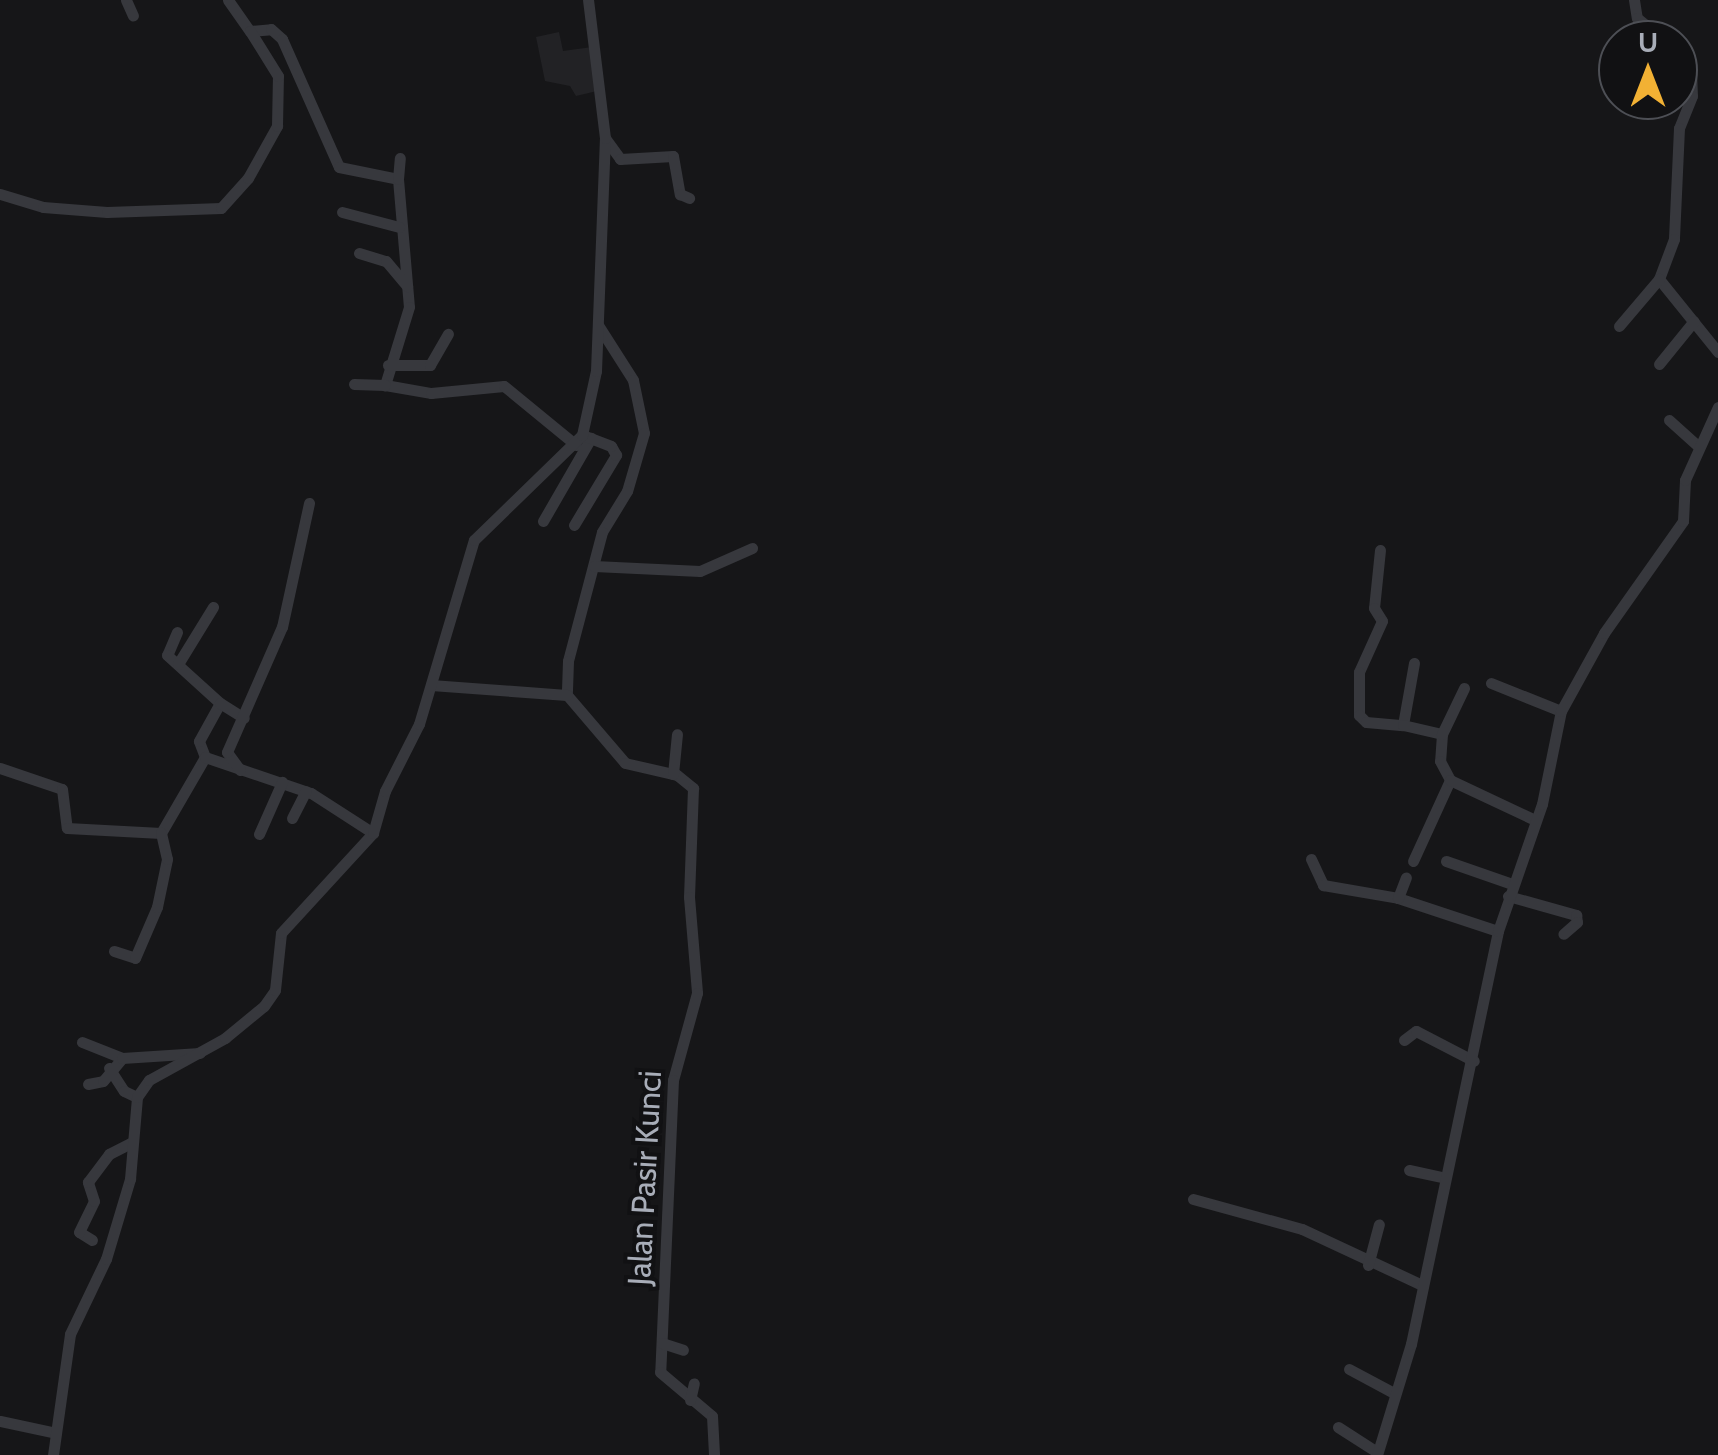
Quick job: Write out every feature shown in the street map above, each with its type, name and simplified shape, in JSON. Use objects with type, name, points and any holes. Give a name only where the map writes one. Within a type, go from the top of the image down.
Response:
[{"type":"street","points":[[126,0],[133,16]]},
{"type":"street","points":[[0,194],[43,207],[108,212],[220,208],[248,178],[277,126],[278,76],[228,0]]},
{"type":"street","points":[[544,521],[583,439],[596,371],[605,138],[588,0]]},
{"type":"street","points":[[250,31],[275,30],[290,50],[339,167],[398,178]]},
{"type":"street","points":[[1619,326],[1659,279],[1674,238],[1682,120]]},
{"type":"street","points":[[605,138],[620,159],[673,156],[680,194],[689,198]]},
{"type":"street","points":[[385,385],[410,289],[399,227],[400,158]]},
{"type":"street","points":[[342,212],[399,227]]},
{"type":"street","points":[[359,254],[386,261],[410,289]]},
{"type":"street","points":[[1659,279],[1718,352]]},
{"type":"street","points":[[595,321],[633,380],[644,434],[594,566],[568,662],[567,695],[625,762],[673,774],[677,734]]},
{"type":"street","points":[[1659,364],[1694,321]]},
{"type":"street","points":[[388,365],[430,366],[448,334]]},
{"type":"street","points":[[354,384],[431,393],[504,386],[583,439],[612,446],[616,455],[574,525]]},
{"type":"street","points":[[1338,1427],[1377,1454],[1392,1392],[1410,1344],[1443,1177],[1474,1061],[1498,931],[1535,820],[1561,711],[1604,632],[1683,522],[1685,480],[1718,406]]},
{"type":"street","points":[[1669,420],[1700,447]]},
{"type":"street","points":[[53,1455],[70,1334],[109,1249],[134,1142],[137,1096],[149,1080],[202,1054],[264,1006],[274,990],[281,932],[373,833],[431,684],[474,540],[583,439]]},
{"type":"street","points":[[240,770],[227,752],[282,627],[309,504]]},
{"type":"street","points":[[594,566],[700,571],[752,548]]},
{"type":"street","points":[[1380,550],[1374,608],[1382,621],[1359,672],[1359,715],[1366,722],[1442,734]]},
{"type":"street","points":[[178,664],[213,607]]},
{"type":"street","points":[[176,632],[167,656],[220,703],[244,718]]},
{"type":"street","points":[[1403,726],[1414,663]]},
{"type":"street","points":[[1491,683],[1561,711]]},
{"type":"street","points":[[431,684],[567,695]]},
{"type":"street","points":[[1464,688],[1442,734],[1440,761],[1450,780],[1535,820]]},
{"type":"street","points":[[220,703],[198,740],[206,756],[306,791],[373,833]]},
{"type":"street","points":[[114,952],[131,961],[157,907],[167,859],[161,833],[206,756]]},
{"type":"street","points":[[0,768],[62,789],[65,827],[161,833]]},
{"type":"street","name":"Jalan Pasir Kunci","points":[[673,774],[690,784],[694,796],[689,897],[697,993],[673,1080],[660,1372],[712,1416],[714,1455]]},
{"type":"street","points":[[1413,861],[1450,780]]},
{"type":"street","points":[[259,834],[282,782]]},
{"type":"street","points":[[292,818],[306,791]]},
{"type":"street","points":[[1311,859],[1323,885],[1398,898],[1498,931]]},
{"type":"street","points":[[1446,861],[1576,915],[1577,922],[1563,934]]},
{"type":"street","points":[[1398,898],[1406,877]]},
{"type":"street","points":[[1404,1040],[1414,1030],[1474,1061]]},
{"type":"street","points":[[82,1042],[122,1058],[202,1054]]},
{"type":"street","points":[[88,1084],[103,1082],[109,1068],[122,1058]]},
{"type":"street","points":[[109,1068],[124,1092],[137,1096]]},
{"type":"street","points":[[92,1240],[80,1232],[94,1201],[88,1182],[108,1154],[134,1142]]},
{"type":"street","points":[[1409,1170],[1443,1177]]},
{"type":"street","points":[[1193,1199],[1232,1205],[1302,1229],[1368,1265],[1420,1284]]},
{"type":"street","points":[[1368,1265],[1379,1224]]},
{"type":"street","points":[[662,1343],[684,1350]]},
{"type":"street","points":[[1349,1369],[1392,1392]]},
{"type":"street","points":[[690,1400],[694,1383]]},
{"type":"street","points":[[0,1421],[56,1433]]},
{"type":"shaded area","points":[[559,32],[563,51],[592,47],[597,91],[576,96],[570,86],[545,81],[536,37]]}]
